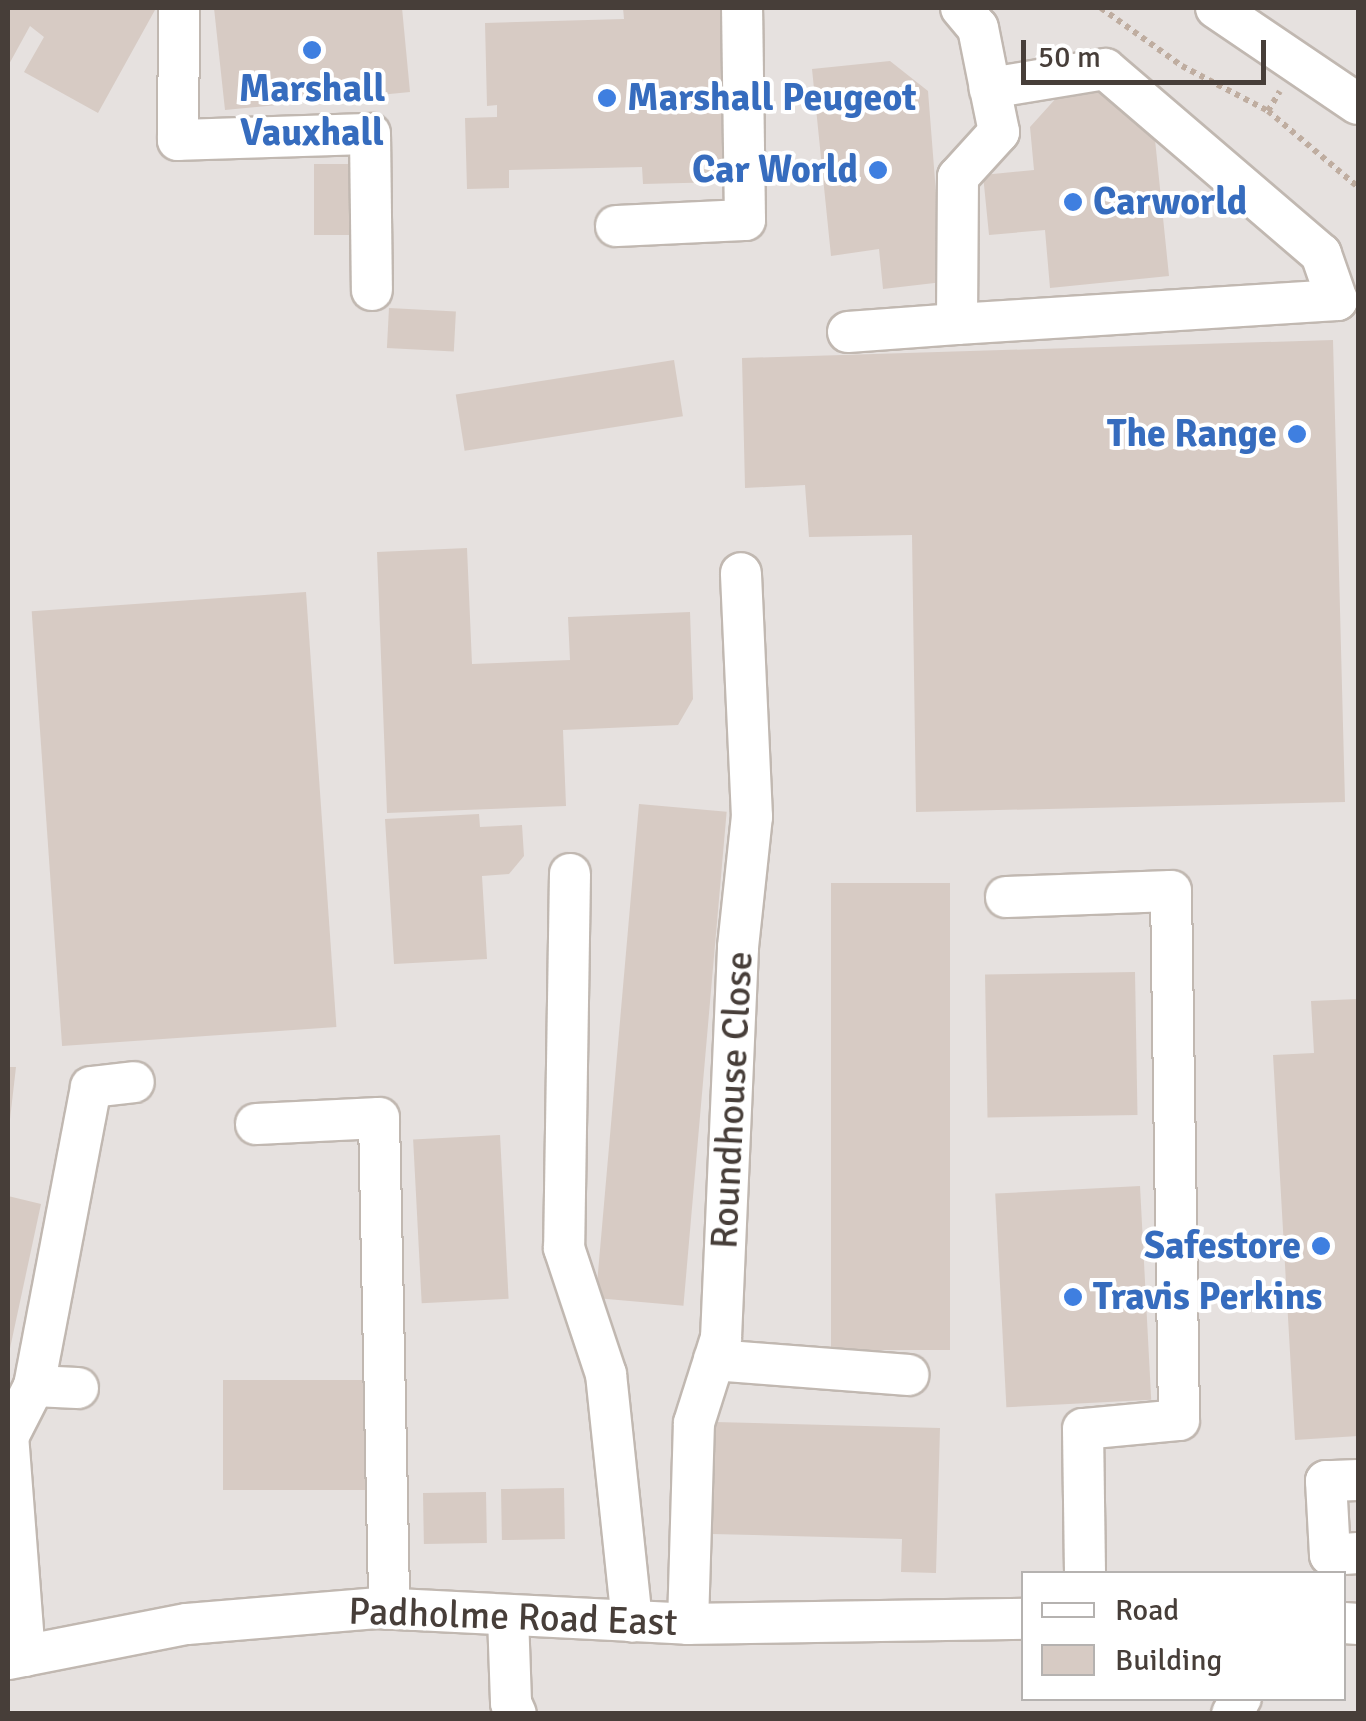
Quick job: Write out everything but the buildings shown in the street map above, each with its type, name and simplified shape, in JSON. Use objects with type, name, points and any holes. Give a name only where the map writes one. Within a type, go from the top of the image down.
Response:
[{"type":"street","points":[[178,8],[178,140],[370,134],[372,290]]},
{"type":"street","points":[[616,226],[745,220],[742,8]]},
{"type":"street","points":[[957,324],[958,177],[999,132],[978,28],[961,8]]},
{"type":"street","points":[[1216,8],[1358,104]]},
{"type":"street","points":[[848,332],[1337,300],[1320,254],[1105,69],[990,88]]},
{"type":"street","name":"Roundhouse Close","points":[[688,1624],[694,1423],[721,1338],[738,947],[752,817],[741,573]]},
{"type":"street","points":[[570,874],[564,1248],[606,1374],[632,1622]]},
{"type":"street","points":[[1006,897],[1171,891],[1179,1420],[1083,1429],[1085,1571]]},
{"type":"street","points":[[16,1658],[8,1437],[34,1386],[91,1087],[134,1082]]},
{"type":"street","points":[[256,1124],[379,1118],[389,1608]]},
{"type":"street","points":[[714,1360],[908,1375]]},
{"type":"street","points":[[34,1386],[78,1388]]},
{"type":"street","points":[[1339,1561],[1326,1482],[1358,1480]]},
{"type":"street","name":"Padholme Road East","points":[[16,1658],[188,1624],[389,1608],[688,1624],[1021,1620]]},
{"type":"street","points":[[508,1616],[512,1702],[516,1714]]},
{"type":"path","points":[[1101,8],[1182,66],[1268,111],[1358,187]]},
{"type":"shaded area","points":[[8,8],[1358,8],[1358,1713],[8,1714]]},
{"type":"place","name":"Marshall Vauxhall","points":[[312,50]]},
{"type":"place","name":"Marshall Peugeot","points":[[607,98]]},
{"type":"place","name":"Car World","points":[[878,170]]},
{"type":"place","name":"Carworld","points":[[1073,202]]},
{"type":"place","name":"The Range","points":[[1297,434]]},
{"type":"place","name":"Safestore","points":[[1321,1246]]},
{"type":"place","name":"Travis Perkins","points":[[1073,1297]]}]
